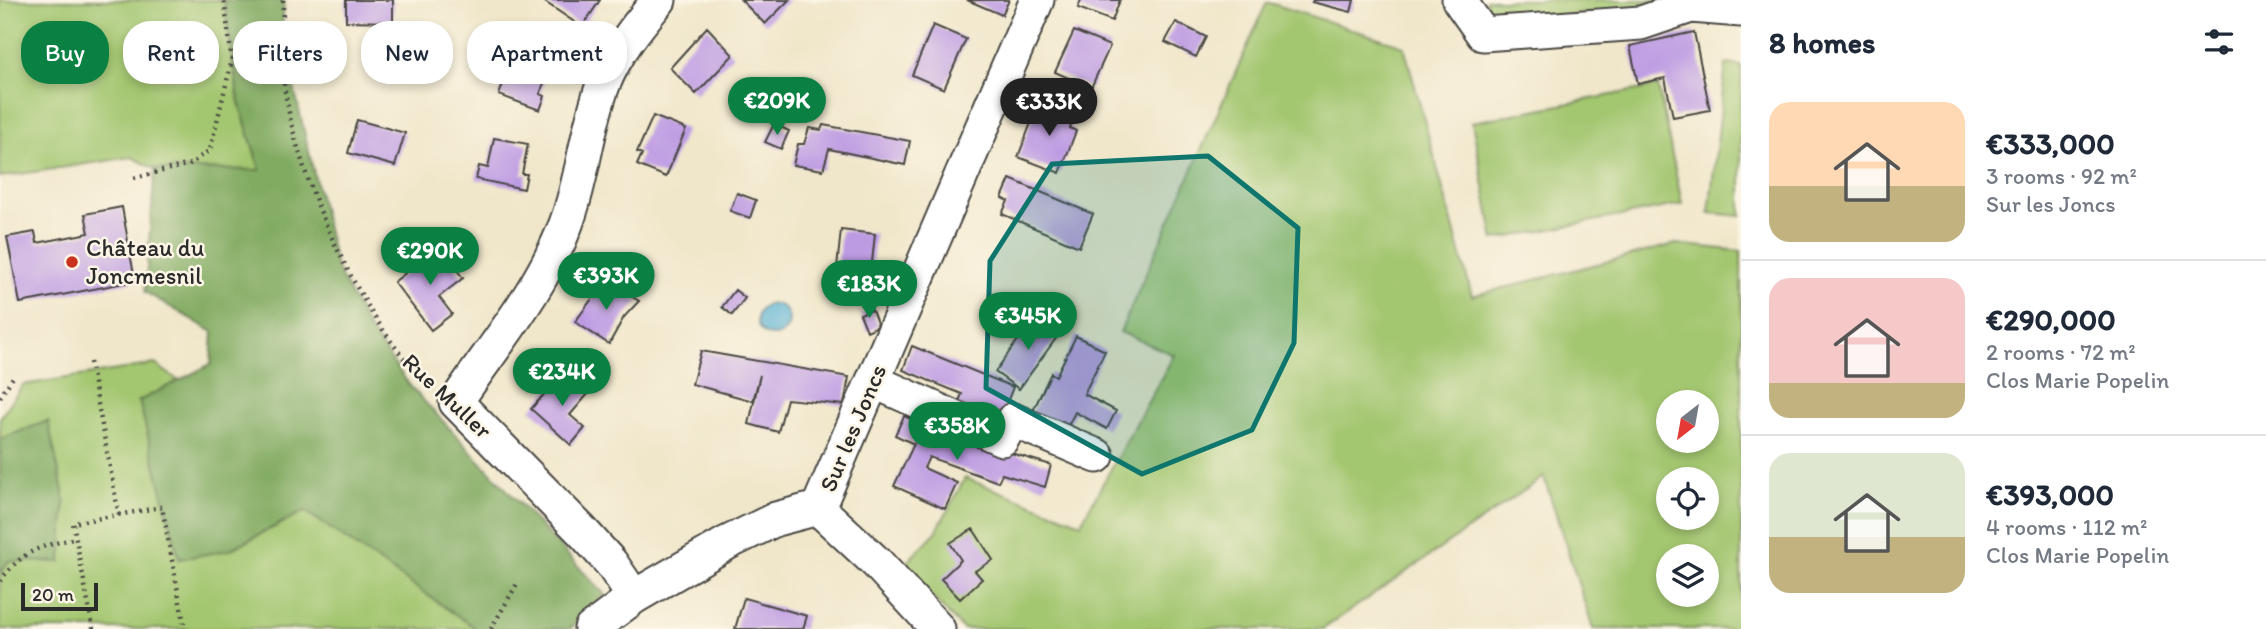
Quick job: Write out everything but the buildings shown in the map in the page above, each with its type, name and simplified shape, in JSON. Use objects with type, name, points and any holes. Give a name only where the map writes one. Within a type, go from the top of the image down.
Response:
[{"type":"street","points":[[456,401],[541,276],[555,249],[570,212],[594,112],[604,83],[631,33],[659,0]]},
{"type":"street","name":"Sur les Joncs","points":[[818,508],[1037,0]]},
{"type":"street","points":[[1459,0],[1483,34],[1641,23],[1691,6],[1741,10]]},
{"type":"street","points":[[873,381],[1002,439],[1013,420],[1097,456]]},
{"type":"street","name":"Rue Muller","points":[[456,401],[590,539],[611,563],[634,597]]},
{"type":"street","points":[[591,629],[634,597],[751,531],[776,519],[818,508],[877,563],[938,629]]},
{"type":"path","points":[[134,178],[190,164],[210,150],[232,60],[224,0]]},
{"type":"path","name":"Rue Muller","points":[[283,0],[283,75],[297,145],[320,211],[364,299],[400,354],[436,387],[456,401]]},
{"type":"path","points":[[90,362],[119,515]]},
{"type":"path","points":[[0,397],[15,374]]},
{"type":"path","points":[[93,629],[74,523],[162,507],[185,629]]},
{"type":"path","points":[[0,581],[13,563],[38,547],[76,538]]},
{"type":"path","points":[[491,629],[517,584]]},
{"type":"highlighted area","points":[[1208,156],[1298,228],[1294,343],[1252,430],[1142,474],[986,388],[990,261],[1052,164]]},
{"type":"green space","points":[[0,0],[224,0],[233,61],[233,84],[236,84],[239,102],[260,170],[155,169],[132,157],[0,177]]},
{"type":"green space","points":[[224,0],[284,0],[283,21],[233,21],[233,61]]},
{"type":"green space","points":[[1486,0],[1667,0],[1667,10],[1487,18]]},
{"type":"green space","points":[[1267,2],[1404,46],[1472,296],[1676,244],[1741,251],[1741,629],[1593,629],[1544,477],[1323,629],[963,629],[902,567],[936,532],[965,478],[1081,523],[1174,355],[1120,332]]},
{"type":"green space","points":[[1726,64],[1741,66],[1741,216],[1709,213]]},
{"type":"green space","points":[[236,84],[293,84],[336,267],[368,328],[411,387],[605,595],[570,629],[477,629],[305,511],[229,550],[179,559],[139,401],[211,364],[213,332],[145,292],[155,169],[260,170],[239,102]]},
{"type":"green space","points":[[1658,86],[1682,204],[1494,240],[1472,122]]},
{"type":"green space","points":[[155,364],[179,381],[139,401],[230,550],[305,511],[477,629],[0,629],[0,575],[8,561],[48,421],[0,439],[0,418],[23,385]]},
{"type":"green space","points":[[48,421],[65,500],[61,562],[8,561],[0,575],[0,439]]},
{"type":"water","points":[[773,304],[784,309],[789,320],[784,331],[773,336],[762,331],[757,320],[762,309]]},
{"type":"place","name":"Château du Joncmesnil","points":[[72,262]]}]
